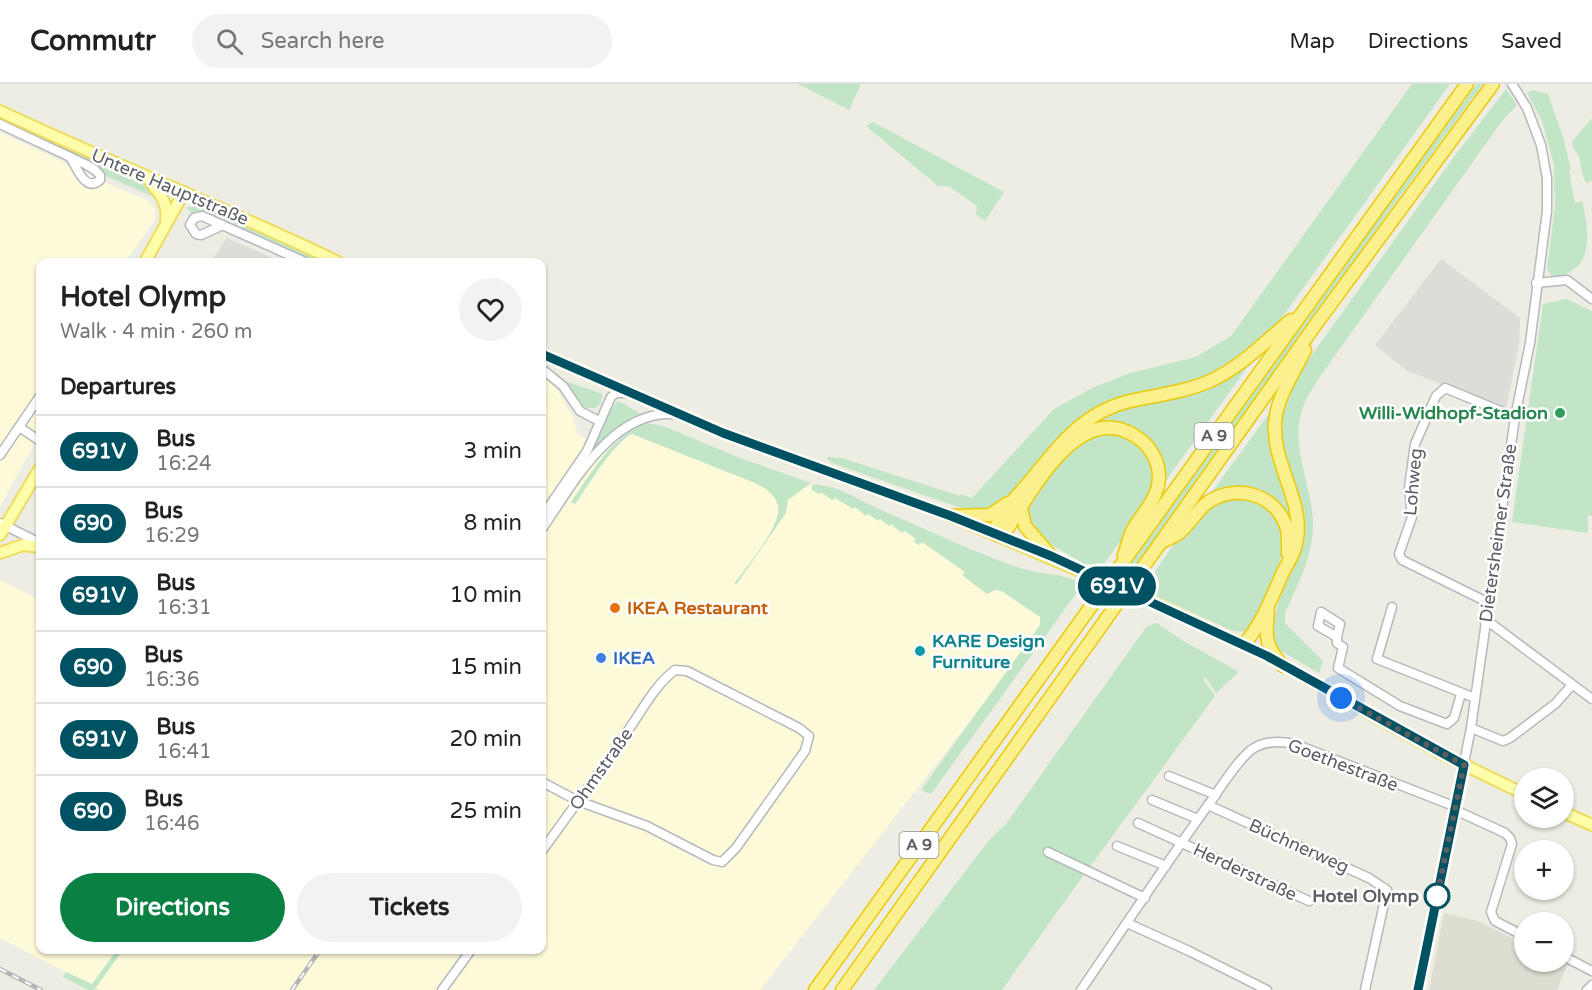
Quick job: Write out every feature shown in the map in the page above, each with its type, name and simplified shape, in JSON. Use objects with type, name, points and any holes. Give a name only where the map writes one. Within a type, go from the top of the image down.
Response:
[{"type":"highway","name":"A 9","points":[[815,990],[1467,84]]},
{"type":"highway","name":"A 9","points":[[842,990],[1319,320],[1493,84]]},
{"type":"highway","points":[[997,535],[1008,528],[1019,503],[1063,441],[1083,422],[1102,410],[1116,405],[1191,388],[1226,373],[1243,362],[1308,305]]},
{"type":"highway","points":[[1266,630],[1256,645],[1247,646],[1295,549],[1297,517],[1279,457],[1275,420],[1279,405],[1319,320]]},
{"type":"highway","points":[[951,516],[990,515],[1019,503],[1050,465],[1081,436],[1095,429],[1112,428],[1137,437],[1157,462],[1159,478],[1151,503],[1132,531],[1120,568]]},
{"type":"highway","points":[[1159,544],[1180,532],[1194,514],[1216,498],[1232,493],[1248,493],[1265,500],[1282,517],[1288,539],[1288,562]]},
{"type":"highway","points":[[1019,503],[1026,526],[1051,556]]},
{"type":"highway","points":[[1269,603],[1266,630],[1268,643],[1283,666]]},
{"type":"main road","name":"Untere Hauptstraße","points":[[1,111],[146,177],[232,212],[330,258]]},
{"type":"main road","points":[[146,177],[167,206],[165,226]]},
{"type":"main road","points":[[146,258],[184,192]]},
{"type":"main road","points":[[546,356],[767,450],[951,516],[1051,556],[1247,646],[1464,765],[1514,789]]},
{"type":"main road","points":[[2,528],[36,474]]},
{"type":"main road","points":[[0,553],[23,545],[36,547]]},
{"type":"main road","points":[[1574,817],[1592,825]]},
{"type":"street","name":"Dietersheimer Straße","points":[[1418,990],[1471,728],[1487,602],[1515,417],[1530,343],[1547,211],[1547,178],[1541,145],[1527,108],[1515,88]]},
{"type":"street","points":[[0,124],[70,157]]},
{"type":"street","points":[[223,225],[296,258]]},
{"type":"street","points":[[1536,283],[1567,280],[1592,299]]},
{"type":"street","points":[[546,372],[563,386],[580,411],[599,421]]},
{"type":"street","points":[[598,378],[611,397]]},
{"type":"street","name":"Lohweg","points":[[1487,602],[1402,560],[1399,554],[1412,517],[1409,488],[1415,444],[1436,396],[1445,388],[1515,417]]},
{"type":"street","points":[[546,511],[581,459],[611,397],[616,393],[634,394]]},
{"type":"street","points":[[0,455],[36,402]]},
{"type":"street","points":[[546,523],[590,461],[612,438],[644,417],[664,413],[679,414]]},
{"type":"street","points":[[19,427],[36,438]]},
{"type":"street","points":[[2,528],[36,541]]},
{"type":"street","points":[[1392,607],[1377,659],[1475,698]]},
{"type":"street","points":[[1485,622],[1493,625],[1592,699]]},
{"type":"street","points":[[1336,637],[1337,643],[1343,647],[1338,668],[1400,706],[1447,724],[1454,718],[1461,693]]},
{"type":"street","name":"Ohmstraße","points":[[546,845],[659,685],[675,670],[687,671],[799,728],[809,736],[808,747],[736,848],[722,862],[713,860],[647,826],[578,801]]},
{"type":"street","points":[[1471,728],[1503,741],[1555,704],[1572,685]]},
{"type":"street","name":"Goethestraße","points":[[1081,990],[1216,795],[1252,750],[1270,742],[1282,741],[1295,744],[1455,808],[1505,833],[1512,844],[1491,912],[1495,921],[1514,931]]},
{"type":"street","points":[[1170,776],[1216,795]]},
{"type":"street","points":[[546,784],[578,801]]},
{"type":"street","points":[[1152,800],[1198,819]]},
{"type":"street","name":"Büchnerweg","points":[[1208,806],[1369,878],[1388,890],[1365,990]]},
{"type":"street","points":[[1138,823],[1182,842]]},
{"type":"street","name":"Herderstraße","points":[[1182,842],[1309,901]]},
{"type":"street","points":[[1117,846],[1166,866]]},
{"type":"street","points":[[1048,852],[1145,898]]},
{"type":"street","points":[[1127,923],[1266,990]]},
{"type":"street","points":[[442,990],[468,954]]},
{"type":"street","points":[[1574,962],[1592,972]]},
{"type":"street","points":[[1587,990],[1592,985]]},
{"type":"shaded area","points":[[0,132],[147,200],[155,208],[155,220],[128,258],[36,258],[36,440],[0,507]]},
{"type":"shaded area","points":[[227,238],[273,258],[214,258]]},
{"type":"shaded area","points":[[1441,259],[1520,318],[1519,345],[1506,408],[1407,371],[1375,345]]},
{"type":"shaded area","points":[[546,379],[559,393],[572,415],[578,434],[610,454],[629,435],[644,430],[778,477],[823,489],[897,522],[1040,617],[1040,625],[1001,681],[760,990],[100,990],[0,938],[0,580],[36,598],[36,954],[546,954]]},
{"type":"shaded area","points":[[1444,913],[1478,921],[1514,939],[1514,972],[1564,972],[1557,990],[1429,990]]},
{"type":"green space","points":[[798,84],[861,84],[849,110]]},
{"type":"green space","points":[[1412,84],[1450,84],[1286,312],[1271,331],[1244,357],[1199,381],[1104,405],[1011,496],[992,510],[974,512],[832,463],[827,459],[828,457],[842,458],[972,498],[1054,409],[1092,388],[1127,374],[1196,357],[1231,336]]},
{"type":"green space","points":[[1477,84],[1483,84],[1390,210],[1126,580],[1120,577],[1386,207]]},
{"type":"green space","points":[[1506,89],[1517,105],[1502,121],[1319,378],[1302,410],[1299,425],[1300,454],[1310,496],[1313,525],[1304,571],[1285,614],[1285,623],[1323,661],[1319,673],[1281,651],[1275,645],[1273,637],[1272,627],[1279,601],[1298,549],[1279,419],[1292,384],[1301,370],[1451,161]]},
{"type":"green space","points":[[1532,90],[1548,94],[1564,140],[1575,203],[1582,201],[1587,227],[1586,251],[1579,265],[1567,274],[1553,278],[1547,269],[1555,207],[1554,165],[1542,121],[1527,93]]},
{"type":"green space","points":[[0,114],[81,151],[107,169],[152,189],[156,198],[106,176],[91,162],[0,120]]},
{"type":"green space","points":[[1592,118],[1592,181],[1587,183],[1572,142]]},
{"type":"green space","points":[[873,122],[1004,192],[985,221],[976,214],[977,206],[949,186],[938,186],[866,126]]},
{"type":"green space","points":[[202,207],[318,258],[305,258],[203,213],[193,214],[186,208]]},
{"type":"green space","name":"Willi-Widhopf-Stadion","points":[[1566,299],[1592,311],[1592,516],[1588,515],[1588,533],[1512,522],[1543,304]]},
{"type":"green space","points":[[1251,362],[1162,486],[1146,440],[1087,429],[1088,424],[1098,417]]},
{"type":"green space","points":[[563,380],[602,394],[601,403],[595,408],[585,408]]},
{"type":"green space","points":[[618,401],[640,413],[619,426],[591,452],[607,414]]},
{"type":"green space","points":[[1276,404],[1293,540],[1269,497],[1209,496]]},
{"type":"green space","points":[[646,423],[663,426],[740,458],[811,483],[788,500],[786,513],[736,585],[734,584],[769,535],[778,514],[775,498],[755,483],[632,434],[618,445],[575,504],[571,502],[594,468],[612,447],[633,429]]},
{"type":"green space","points":[[1108,431],[1141,444],[1155,470],[1150,501],[1100,569],[1087,563],[1086,565],[1040,538],[1028,524],[1026,512],[1034,494],[1078,441]]},
{"type":"green space","points":[[813,485],[838,489],[1000,561],[1025,570],[1066,577],[1083,584],[931,794],[921,790],[1040,625],[1040,617],[1002,591],[995,590],[987,594],[962,575],[965,572],[922,542],[919,545],[914,542],[916,539],[905,531],[902,533],[891,524],[889,526],[868,514],[866,516],[855,507],[853,509],[835,498],[832,500],[822,493],[819,494],[811,489]]},
{"type":"green space","points":[[1240,497],[1259,503],[1272,512],[1279,524],[1282,551],[1261,611],[1251,627],[1240,632],[1156,596],[1157,593],[1144,588],[1178,539],[1199,516],[1221,501]]},
{"type":"green space","points":[[1156,623],[1239,672],[1216,693],[1206,678],[1203,679],[1215,696],[1002,990],[874,990],[990,839],[1006,824],[1147,626]]},
{"type":"green space","points":[[114,954],[120,954],[94,990],[88,990],[63,977],[66,972],[92,984]]},
{"type":"railway","points":[[292,990],[317,954]]},
{"type":"railway","points":[[0,969],[41,990]]},
{"type":"bus line","name":"691V","points":[[546,356],[723,433],[951,516],[1051,556],[1244,644],[1464,765],[1418,990]]},
{"type":"place","name":"Willi-Widhopf-Stadion","points":[[1560,413]]},
{"type":"place","name":"IKEA Restaurant","points":[[615,608]]},
{"type":"place","name":"KARE Design Furniture","points":[[920,651]]},
{"type":"place","name":"IKEA","points":[[601,658]]},
{"type":"place","name":"Hotel Olymp","points":[[1437,896]]},
{"type":"route","points":[[1341,698],[1464,765],[1437,896]]}]
